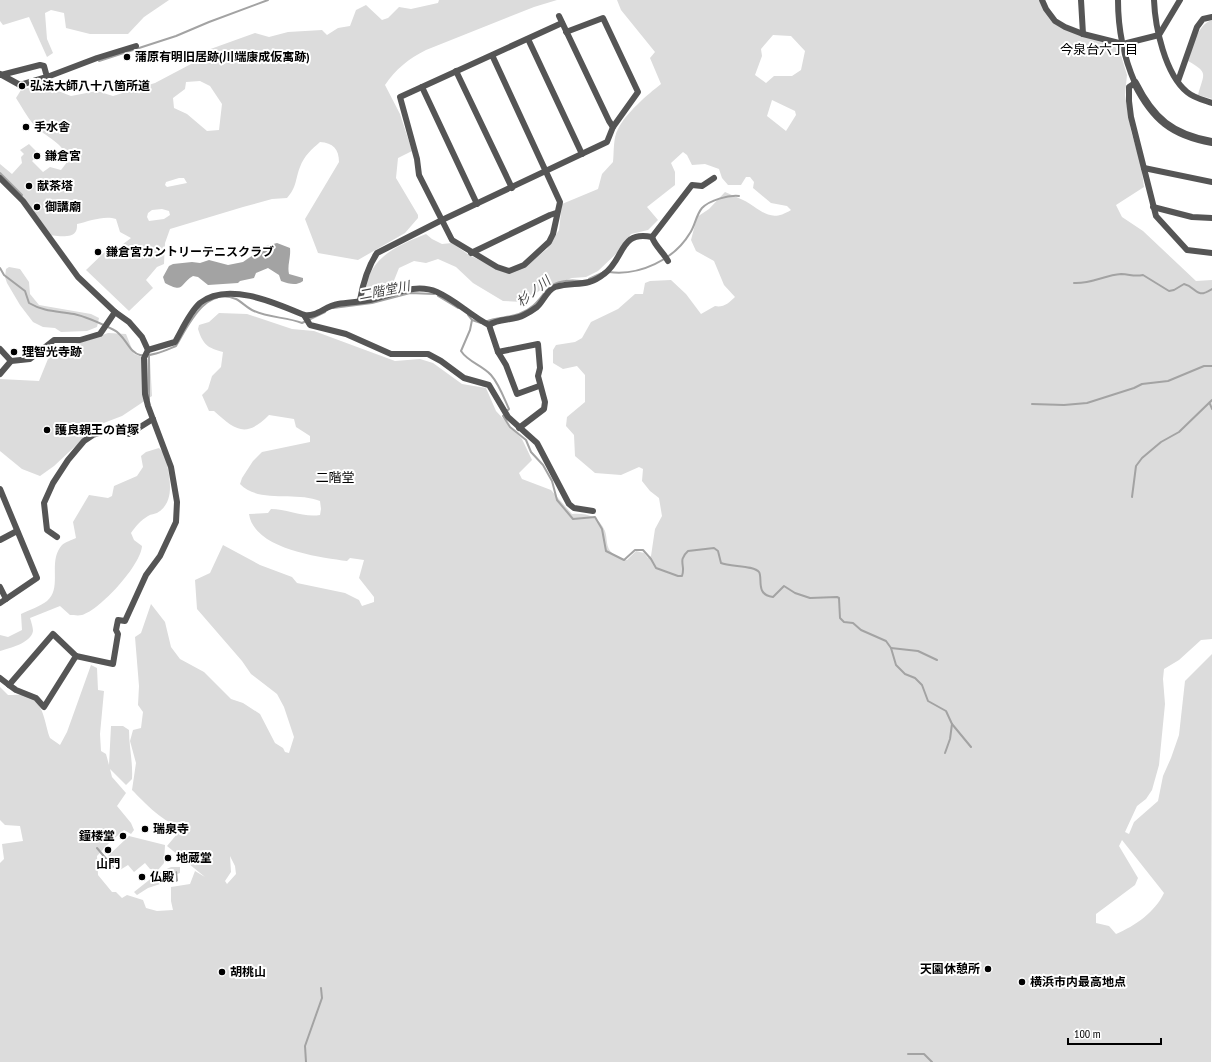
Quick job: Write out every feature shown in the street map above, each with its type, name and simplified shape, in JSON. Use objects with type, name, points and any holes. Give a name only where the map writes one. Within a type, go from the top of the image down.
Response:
[{"type":"street","points":[[1042,0],[1046,9],[1055,21],[1064,27],[1083,34],[1122,44],[1159,35],[1180,0]]},
{"type":"street","points":[[1081,0],[1083,34]]},
{"type":"street","points":[[1118,0],[1122,44],[1129,68],[1135,83],[1150,109],[1164,124],[1190,137],[1212,142]]},
{"type":"street","points":[[1154,0],[1159,35],[1171,68],[1178,81],[1191,95],[1212,102]]},
{"type":"street","points":[[559,16],[609,121],[613,126]]},
{"type":"street","points":[[1178,81],[1197,27],[1202,19],[1212,17]]},
{"type":"street","points":[[360,300],[364,279],[371,262],[377,253],[442,220],[607,142],[613,126],[638,92],[603,18],[566,32]]},
{"type":"street","points":[[492,55],[560,202],[556,213],[553,234],[550,242],[519,268],[509,271],[504,271],[471,253],[452,240],[419,175],[417,159],[400,97],[562,23]]},
{"type":"street","points":[[528,39],[582,154]]},
{"type":"street","points":[[0,74],[20,85],[136,46]]},
{"type":"street","points":[[0,74],[40,65],[44,66],[47,77]]},
{"type":"street","points":[[456,72],[512,188]]},
{"type":"street","points":[[1135,83],[1129,88],[1129,101],[1156,216],[1187,250],[1212,253]]},
{"type":"street","points":[[422,87],[477,204]]},
{"type":"street","points":[[1144,168],[1212,182]]},
{"type":"street","points":[[0,178],[23,202],[78,277],[115,312],[129,322],[142,337],[148,350]]},
{"type":"street","points":[[652,237],[692,185],[702,186],[714,178]]},
{"type":"street","points":[[1153,207],[1192,217],[1212,218]]},
{"type":"street","points":[[471,253],[550,214],[556,213]]},
{"type":"street","points":[[486,323],[513,319],[524,315],[537,306],[553,288],[569,283],[584,284],[605,274],[619,257],[630,240],[640,235],[652,237]]},
{"type":"street","points":[[652,237],[654,244],[668,260]]},
{"type":"street","points":[[9,685],[53,634],[76,656],[112,664],[118,634],[116,630],[118,620],[125,621],[146,576],[160,556],[176,522],[177,502],[171,467],[145,394],[144,358],[148,350],[175,342],[194,310],[207,298],[225,294],[256,297],[304,315],[311,316],[332,305],[374,299],[409,289],[433,291],[462,306],[486,323],[498,352],[506,365],[517,394],[539,386]]},
{"type":"street","points":[[0,374],[11,361],[30,360],[54,340],[80,340],[100,334],[115,312]]},
{"type":"street","points":[[304,315],[310,325],[346,334],[391,354],[428,354],[441,361],[464,378],[489,385],[508,417],[537,443],[569,504],[574,508],[593,511]]},
{"type":"street","points":[[498,352],[538,344],[539,386],[545,402],[544,409],[519,428]]},
{"type":"street","points":[[0,349],[11,361]]},
{"type":"street","points":[[57,537],[47,530],[44,504],[53,483],[79,445],[93,435],[121,426],[129,434],[153,419]]},
{"type":"street","points":[[0,489],[37,578],[0,603]]},
{"type":"street","points":[[0,540],[17,531]]},
{"type":"street","points":[[0,587],[6,599]]},
{"type":"street","points":[[0,678],[16,690],[36,698],[44,707],[76,656]]},
{"type":"shaded area","points":[[0,0],[169,0],[144,17],[128,34],[90,34],[66,28],[64,13],[51,10],[45,13],[47,39],[53,53],[47,57],[29,17],[3,25],[0,21]]},
{"type":"shaded area","points":[[439,0],[557,0],[534,7],[426,50],[403,65],[389,79],[385,85],[400,114],[412,151],[398,158],[396,178],[418,215],[418,218],[405,233],[358,260],[318,253],[305,219],[339,162],[339,157],[336,150],[332,145],[325,143],[320,142],[306,156],[300,167],[294,187],[287,198],[272,199],[170,229],[165,243],[164,264],[157,267],[146,280],[153,288],[129,311],[86,270],[111,246],[118,248],[131,238],[120,232],[116,219],[102,218],[77,224],[77,229],[74,234],[67,236],[46,234],[34,211],[0,176],[0,164],[12,174],[22,163],[21,157],[24,154],[20,150],[29,144],[39,154],[32,161],[43,172],[50,167],[61,170],[68,161],[63,149],[38,129],[27,115],[16,98],[21,90],[40,84],[71,96],[97,91],[113,96],[155,83],[191,64],[205,51],[255,33],[269,37],[288,32],[322,30],[327,35],[338,28],[350,26],[356,10],[366,5],[382,20],[388,18],[399,7],[411,9],[438,3]],"holes":[[[200,81],[210,86],[222,104],[219,130],[207,131],[187,114],[174,108],[173,98],[185,89],[186,82]],[[184,178],[187,183],[167,187],[165,185],[166,182]],[[162,209],[169,211],[170,215],[164,219],[149,221],[147,217],[148,213],[152,210]]]},
{"type":"shaded area","points":[[617,0],[1039,0],[1050,18],[1119,49],[1127,75],[1125,95],[1131,131],[1141,165],[1144,187],[1116,205],[1122,217],[1143,231],[1196,281],[1212,280],[1212,639],[1201,640],[1179,660],[1164,669],[1163,679],[1165,704],[1159,765],[1152,790],[1146,799],[1137,806],[1125,832],[1129,834],[1134,822],[1158,801],[1163,776],[1179,735],[1185,681],[1212,654],[1211,1062],[0,1062],[0,863],[4,859],[2,844],[23,841],[20,826],[5,825],[0,820],[0,687],[8,695],[25,695],[33,698],[43,714],[50,738],[60,745],[67,732],[91,665],[97,668],[98,690],[104,691],[100,734],[101,751],[106,754],[109,765],[111,726],[123,726],[129,730],[132,779],[126,785],[110,769],[112,777],[126,793],[117,806],[131,823],[134,830],[131,834],[124,830],[97,856],[98,875],[112,892],[116,892],[122,898],[127,895],[143,900],[146,908],[157,911],[173,910],[171,901],[171,887],[190,884],[195,871],[205,877],[167,846],[183,827],[162,818],[132,790],[136,763],[130,741],[133,730],[141,728],[143,712],[138,705],[139,686],[135,637],[141,633],[151,604],[165,622],[171,647],[180,659],[204,672],[231,699],[243,703],[260,714],[275,743],[283,748],[285,752],[289,753],[294,737],[284,707],[277,694],[251,674],[242,661],[197,609],[195,580],[210,573],[223,545],[260,565],[292,577],[297,583],[345,593],[359,600],[362,606],[374,602],[374,597],[359,578],[364,560],[350,558],[347,561],[305,554],[289,549],[262,536],[253,526],[249,514],[268,513],[271,509],[314,516],[320,515],[320,501],[310,498],[267,496],[257,494],[240,484],[242,478],[253,461],[262,452],[310,442],[310,436],[296,427],[294,419],[269,415],[254,427],[241,429],[229,423],[214,411],[209,411],[202,395],[208,389],[212,376],[221,367],[223,352],[213,349],[204,342],[198,329],[199,325],[209,322],[219,313],[247,314],[292,329],[314,331],[395,361],[420,359],[433,363],[462,384],[486,388],[496,411],[522,439],[532,460],[519,473],[522,479],[551,490],[572,514],[592,516],[599,522],[605,531],[608,546],[614,555],[627,560],[636,551],[644,553],[648,558],[651,556],[655,529],[662,516],[659,498],[650,491],[642,481],[643,469],[639,467],[621,475],[595,473],[575,456],[574,435],[566,426],[567,417],[585,402],[585,375],[577,366],[563,369],[553,363],[553,350],[556,345],[575,342],[582,338],[591,322],[618,309],[635,294],[643,294],[645,283],[650,281],[671,280],[686,294],[701,314],[715,306],[726,304],[735,297],[724,285],[714,261],[696,251],[691,240],[697,217],[709,209],[725,192],[743,200],[766,214],[777,216],[783,214],[791,210],[787,206],[771,203],[753,188],[754,182],[750,177],[746,177],[741,185],[728,185],[722,178],[719,169],[705,164],[692,165],[687,155],[683,152],[671,163],[675,172],[675,185],[647,207],[658,220],[648,230],[631,234],[618,252],[598,271],[586,277],[572,278],[542,289],[523,302],[503,301],[473,283],[456,267],[438,259],[426,263],[414,261],[399,268],[391,288],[372,293],[364,290],[373,268],[379,260],[404,243],[426,234],[442,244],[452,243],[469,255],[502,271],[529,263],[547,249],[559,230],[562,204],[598,189],[602,174],[613,162],[615,137],[618,129],[637,105],[661,84],[650,58],[655,52],[621,10]],"holes":[[[773,35],[791,36],[805,51],[801,70],[792,76],[774,76],[766,83],[755,75],[762,56],[761,49]],[[772,100],[795,111],[796,115],[786,131],[767,116]],[[1122,840],[1164,893],[1160,900],[1144,918],[1116,934],[1109,926],[1096,923],[1096,914],[1135,885],[1138,878],[1119,846]],[[230,856],[235,866],[236,874],[227,884],[225,881],[231,872]]]},
{"type":"shaded area","points":[[1212,20],[1212,99],[1198,95],[1203,74],[1199,68],[1188,61],[1199,31],[1207,22]]},
{"type":"shaded area","points":[[277,243],[290,248],[288,268],[289,274],[303,278],[303,281],[298,284],[281,281],[279,275],[268,268],[256,273],[254,278],[240,281],[238,283],[208,285],[198,277],[193,276],[181,287],[176,288],[165,283],[163,277],[169,266],[173,264],[192,262],[200,263],[209,260],[228,265],[243,262],[266,246]]},
{"type":"shaded area","points":[[9,267],[20,269],[29,282],[30,294],[39,305],[91,314],[99,318],[97,327],[87,331],[61,332],[55,328],[43,327],[33,322],[20,305],[7,283],[5,277],[6,269]]},
{"type":"shaded area","points":[[108,333],[126,334],[134,354],[150,360],[152,396],[122,416],[101,424],[54,466],[40,476],[22,469],[0,451],[0,379],[39,381],[50,354],[61,348]]},
{"type":"shaded area","points":[[159,448],[165,454],[170,494],[168,501],[163,508],[157,513],[149,515],[136,526],[131,533],[134,540],[142,546],[135,564],[127,575],[99,605],[82,615],[70,615],[60,606],[30,618],[33,631],[28,639],[20,644],[0,651],[0,635],[8,637],[22,630],[21,614],[44,603],[52,595],[58,552],[63,544],[76,538],[73,522],[89,495],[108,498],[112,496],[114,486],[137,476],[143,467],[141,456],[146,452]]},
{"type":"shaded area","points":[[129,836],[165,845],[164,863],[158,870],[150,869],[145,863],[134,872],[128,865],[120,870],[108,856]]},
{"type":"shaded area","points":[[171,867],[180,867],[180,873],[171,876],[163,883],[148,888],[137,895],[134,892],[158,873]]},
{"type":"shaded area","points":[[177,871],[178,881],[176,882],[176,874],[166,882],[157,881],[156,877],[171,875]]},
{"type":"waterway","points":[[99,61],[176,36],[268,0]]},
{"type":"waterway","points":[[0,173],[22,195]]},
{"type":"waterway","name":"杉ノ川","points":[[609,272],[620,273],[644,269],[655,264],[675,251],[683,243],[692,230],[698,214],[705,205],[730,196],[739,196]]},
{"type":"waterway","name":"二階堂川","points":[[0,268],[4,275],[25,291],[29,303],[46,310],[79,315],[100,323],[118,332],[133,351],[140,355],[154,354],[176,346],[186,328],[199,310],[215,298],[225,296],[236,299],[251,310],[302,323],[325,312]]},
{"type":"waterway","name":"杉ノ川","points":[[589,279],[604,272]]},
{"type":"waterway","points":[[1074,283],[1124,274],[1137,276],[1143,275],[1169,291],[1174,290],[1184,284],[1199,293],[1212,289]]},
{"type":"waterway","name":"杉ノ川","points":[[485,322],[519,314],[529,309],[551,287],[558,283],[567,281],[581,281]]},
{"type":"waterway","name":"二階堂川","points":[[333,308],[372,303],[410,293],[434,294]]},
{"type":"waterway","name":"二階堂川","points":[[438,296],[458,308]]},
{"type":"waterway","name":"杉ノ川","points":[[468,315],[472,320],[481,323]]},
{"type":"waterway","name":"二階堂川","points":[[472,320],[470,330],[461,351],[467,358],[491,375],[501,391],[509,409],[507,411]]},
{"type":"waterway","name":"二階堂川","points":[[149,355],[149,400]]},
{"type":"waterway","points":[[1032,404],[1064,405],[1087,403],[1142,384],[1168,381],[1204,366],[1212,366]]},
{"type":"waterway","points":[[1132,497],[1136,466],[1142,458],[1161,442],[1179,432],[1212,400]]},
{"type":"waterway","points":[[1210,404],[1212,409]]},
{"type":"waterway","name":"二階堂川","points":[[504,415],[503,416],[510,427],[526,440],[531,452],[543,465],[552,481],[557,500],[573,519],[595,517],[602,529],[606,551],[624,560],[635,550],[643,550],[651,559],[656,568],[682,576],[682,560],[688,551],[714,548],[718,551],[721,563],[752,568],[759,572],[762,590],[767,596],[773,597],[784,586],[795,593],[810,598],[839,598],[840,618],[844,622],[853,623],[861,630],[886,641],[891,648],[896,665],[905,674],[915,678],[922,685],[928,701],[946,711],[952,724],[971,747]]},
{"type":"waterway","points":[[891,648],[918,651],[937,660]]},
{"type":"waterway","points":[[945,753],[950,739],[952,724]]},
{"type":"waterway","points":[[97,848],[113,867]]},
{"type":"waterway","points":[[306,1062],[305,1046],[322,998],[321,988]]},
{"type":"waterway","points":[[908,1054],[924,1054],[932,1062]]},
{"type":"place","name":"蒲原有明旧居跡(川端康成仮寓跡)","points":[[127,57]]},
{"type":"place","name":"弘法大師八十八箇所道","points":[[22,86]]},
{"type":"place","name":"手水舎","points":[[26,127]]},
{"type":"place","name":"鎌倉宮","points":[[37,156]]},
{"type":"place","name":"献茶塔","points":[[29,186]]},
{"type":"place","name":"御講廟","points":[[37,207]]},
{"type":"place","name":"鎌倉宮カントリーテニスクラブ","points":[[98,252]]},
{"type":"place","name":"理智光寺跡","points":[[14,352]]},
{"type":"place","name":"護良親王の首塚","points":[[47,430]]},
{"type":"place","name":"瑞泉寺","points":[[145,829]]},
{"type":"place","name":"鐘楼堂","points":[[123,836]]},
{"type":"place","name":"山門","points":[[108,850]]},
{"type":"place","name":"地蔵堂","points":[[168,858]]},
{"type":"place","name":"仏殿","points":[[142,877]]},
{"type":"place","name":"天園休憩所","points":[[988,969]]},
{"type":"place","name":"胡桃山","points":[[222,972]]},
{"type":"place","name":"横浜市内最高地点","points":[[1022,982]]},
{"type":"district","name":"今泉台六丁目","points":[[1099,49]]},
{"type":"district","name":"二階堂","points":[[335,477]]}]
